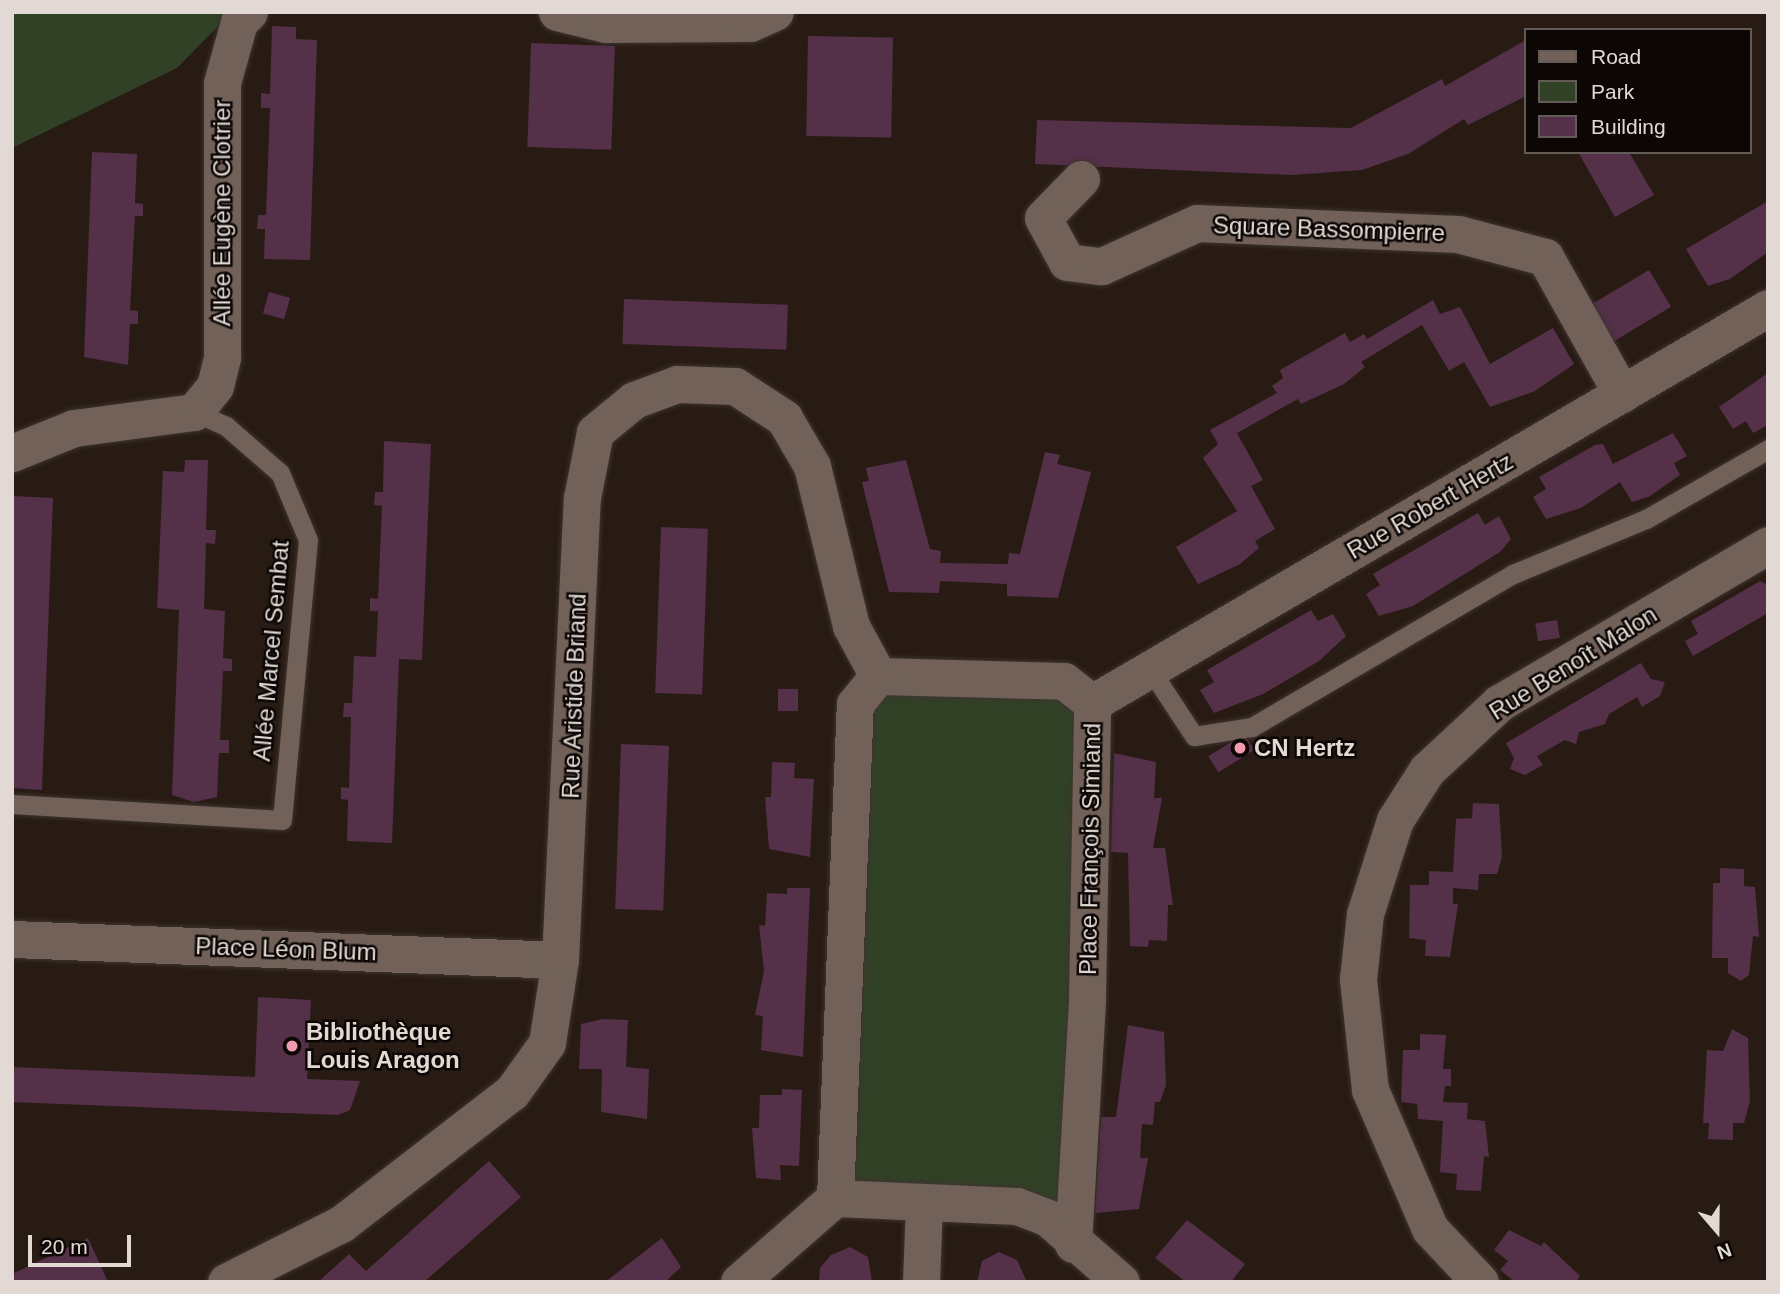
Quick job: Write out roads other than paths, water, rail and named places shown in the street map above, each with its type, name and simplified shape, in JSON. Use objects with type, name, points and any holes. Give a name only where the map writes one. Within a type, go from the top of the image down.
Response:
[{"type":"street","name":"Allée Eugène Clotrier","points":[[194,412],[215,386],[222,357],[222,83],[239,22],[249,12]]},
{"type":"street","points":[[557,12],[606,24],[750,23],[775,12]]},
{"type":"street","name":"Square Bassompierre","points":[[1081,179],[1043,218],[1067,262],[1102,266],[1197,223],[1458,234],[1545,257],[1622,394]]},
{"type":"street","name":"Rue Robert Hertz","points":[[1093,703],[1768,308]]},
{"type":"street","name":"Rue Aristide Briand","points":[[226,1282],[341,1224],[512,1092],[547,1043],[561,960],[582,498],[595,432],[634,400],[677,384],[735,386],[784,418],[812,466],[851,626],[878,676]]},
{"type":"street","points":[[12,453],[74,428],[194,412]]},
{"type":"street","name":"Rue Benoît Malon","points":[[1480,1282],[1430,1229],[1370,1090],[1359,1012],[1365,915],[1395,820],[1427,770],[1499,703],[1768,545]]},
{"type":"street","points":[[835,1198],[855,704],[878,676]]},
{"type":"street","name":"Place François Simiand","points":[[878,676],[1064,681],[1093,703],[1087,998],[1073,1244]]},
{"type":"street","name":"Place Léon Blum","points":[[12,939],[561,960]]},
{"type":"street","points":[[739,1282],[835,1198],[1017,1206],[1048,1218],[1073,1244],[1121,1282]]},
{"type":"street","points":[[921,1282],[924,1203]]},
{"type":"lane","name":"Allée Marcel Sembat","points":[[12,804],[282,820],[308,540],[280,472],[226,426],[194,412]]},
{"type":"lane","points":[[1150,669],[1194,736],[1252,727],[1513,574],[1646,519],[1768,449]]},
{"type":"place","name":"CN Hertz","points":[[1240,748]]},
{"type":"place","name":"Bibliothèque Louis Aragon","points":[[292,1046]]}]
